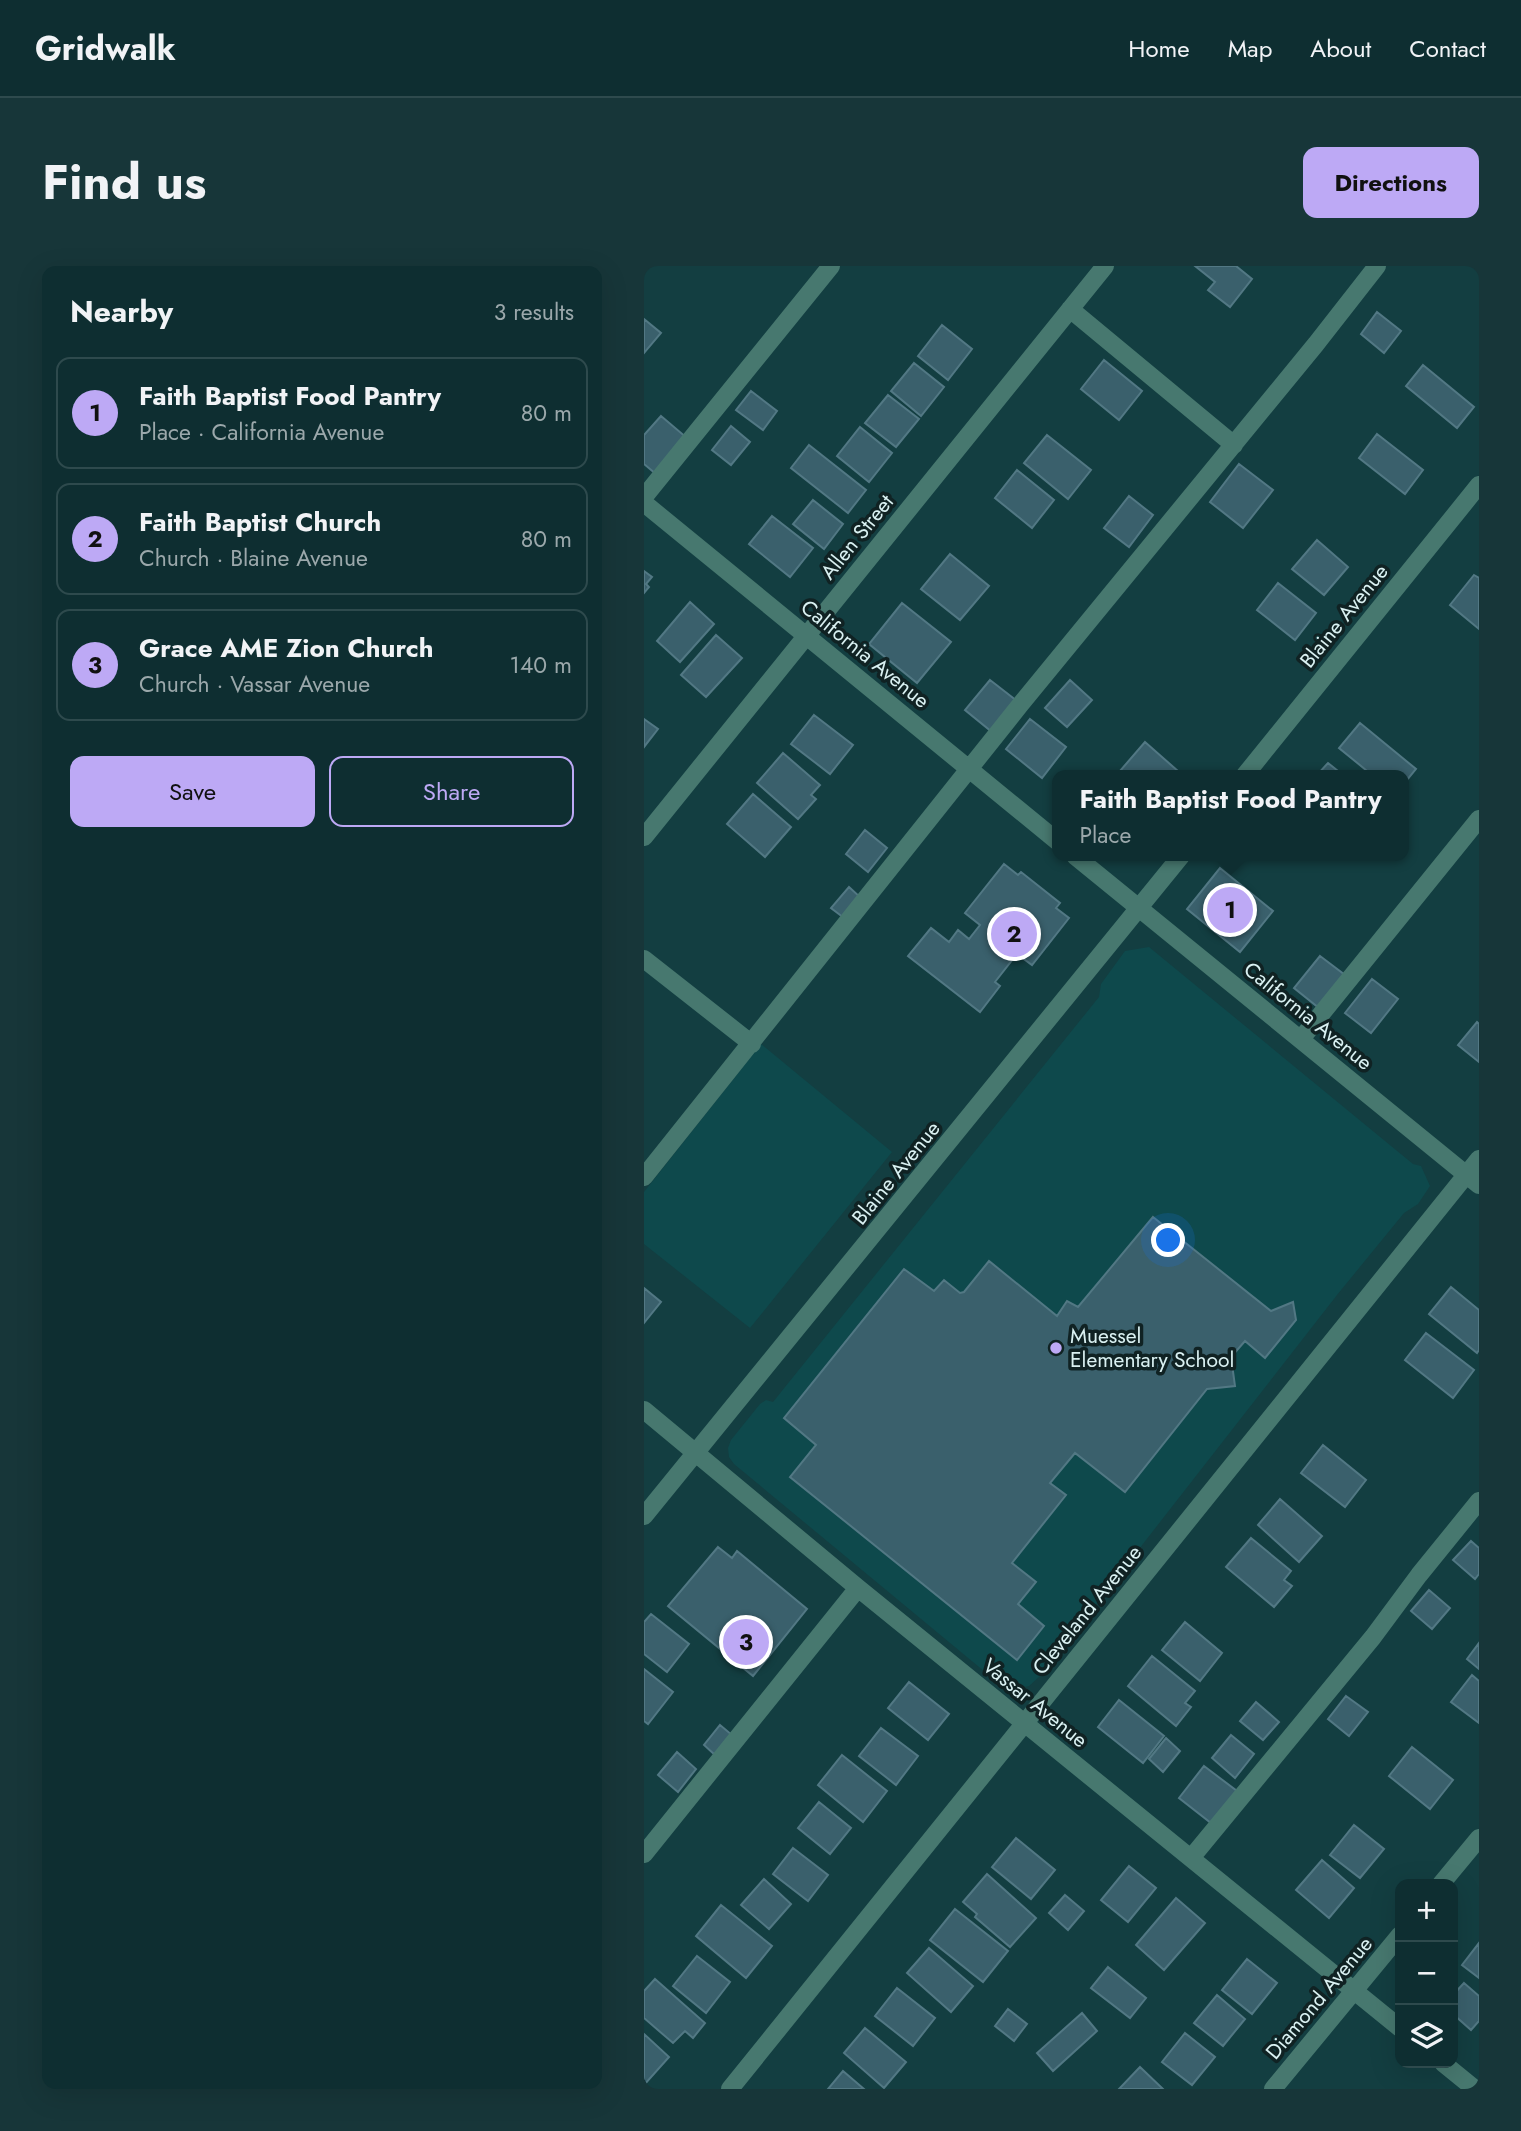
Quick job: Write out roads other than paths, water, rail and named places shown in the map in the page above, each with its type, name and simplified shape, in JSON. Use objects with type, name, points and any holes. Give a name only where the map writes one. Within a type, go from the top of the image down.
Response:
[{"type":"street","points":[[644,497],[831,266]]},
{"type":"street","name":"Allen Street","points":[[644,836],[1105,266]]},
{"type":"street","points":[[644,1177],[1020,705],[1377,266]]},
{"type":"street","points":[[1070,309],[1234,445]]},
{"type":"street","name":"Blaine Avenue","points":[[1249,770],[1479,485]]},
{"type":"street","name":"California Avenue","points":[[644,503],[1052,837]]},
{"type":"street","points":[[1301,1039],[1479,819]]},
{"type":"street","name":"California Avenue","points":[[1081,861],[1473,1180]]},
{"type":"street","name":"Blaine Avenue","points":[[644,1516],[1177,861]]},
{"type":"street","points":[[644,959],[752,1044]]},
{"type":"street","name":"Cleveland Avenue","points":[[730,2089],[1473,1180],[1479,1159]]},
{"type":"street","name":"Vassar Avenue","points":[[644,1410],[858,1588],[1395,2024]]},
{"type":"street","points":[[1191,1857],[1373,1637],[1479,1501]]},
{"type":"street","points":[[644,1854],[858,1588]]},
{"type":"street","points":[[1445,1879],[1479,1838]]},
{"type":"street","name":"Diamond Avenue","points":[[1273,2089],[1395,1941]]},
{"type":"street","points":[[1449,2068],[1475,2089]]},
{"type":"place","name":"Faith Baptist Food Pantry","points":[[1230,910]]},
{"type":"place","name":"Faith Baptist Church","points":[[1014,934]]},
{"type":"place","name":"Muessel Elementary School","points":[[1056,1348]]},
{"type":"place","name":"Grace AME Zion Church","points":[[746,1642]]}]
